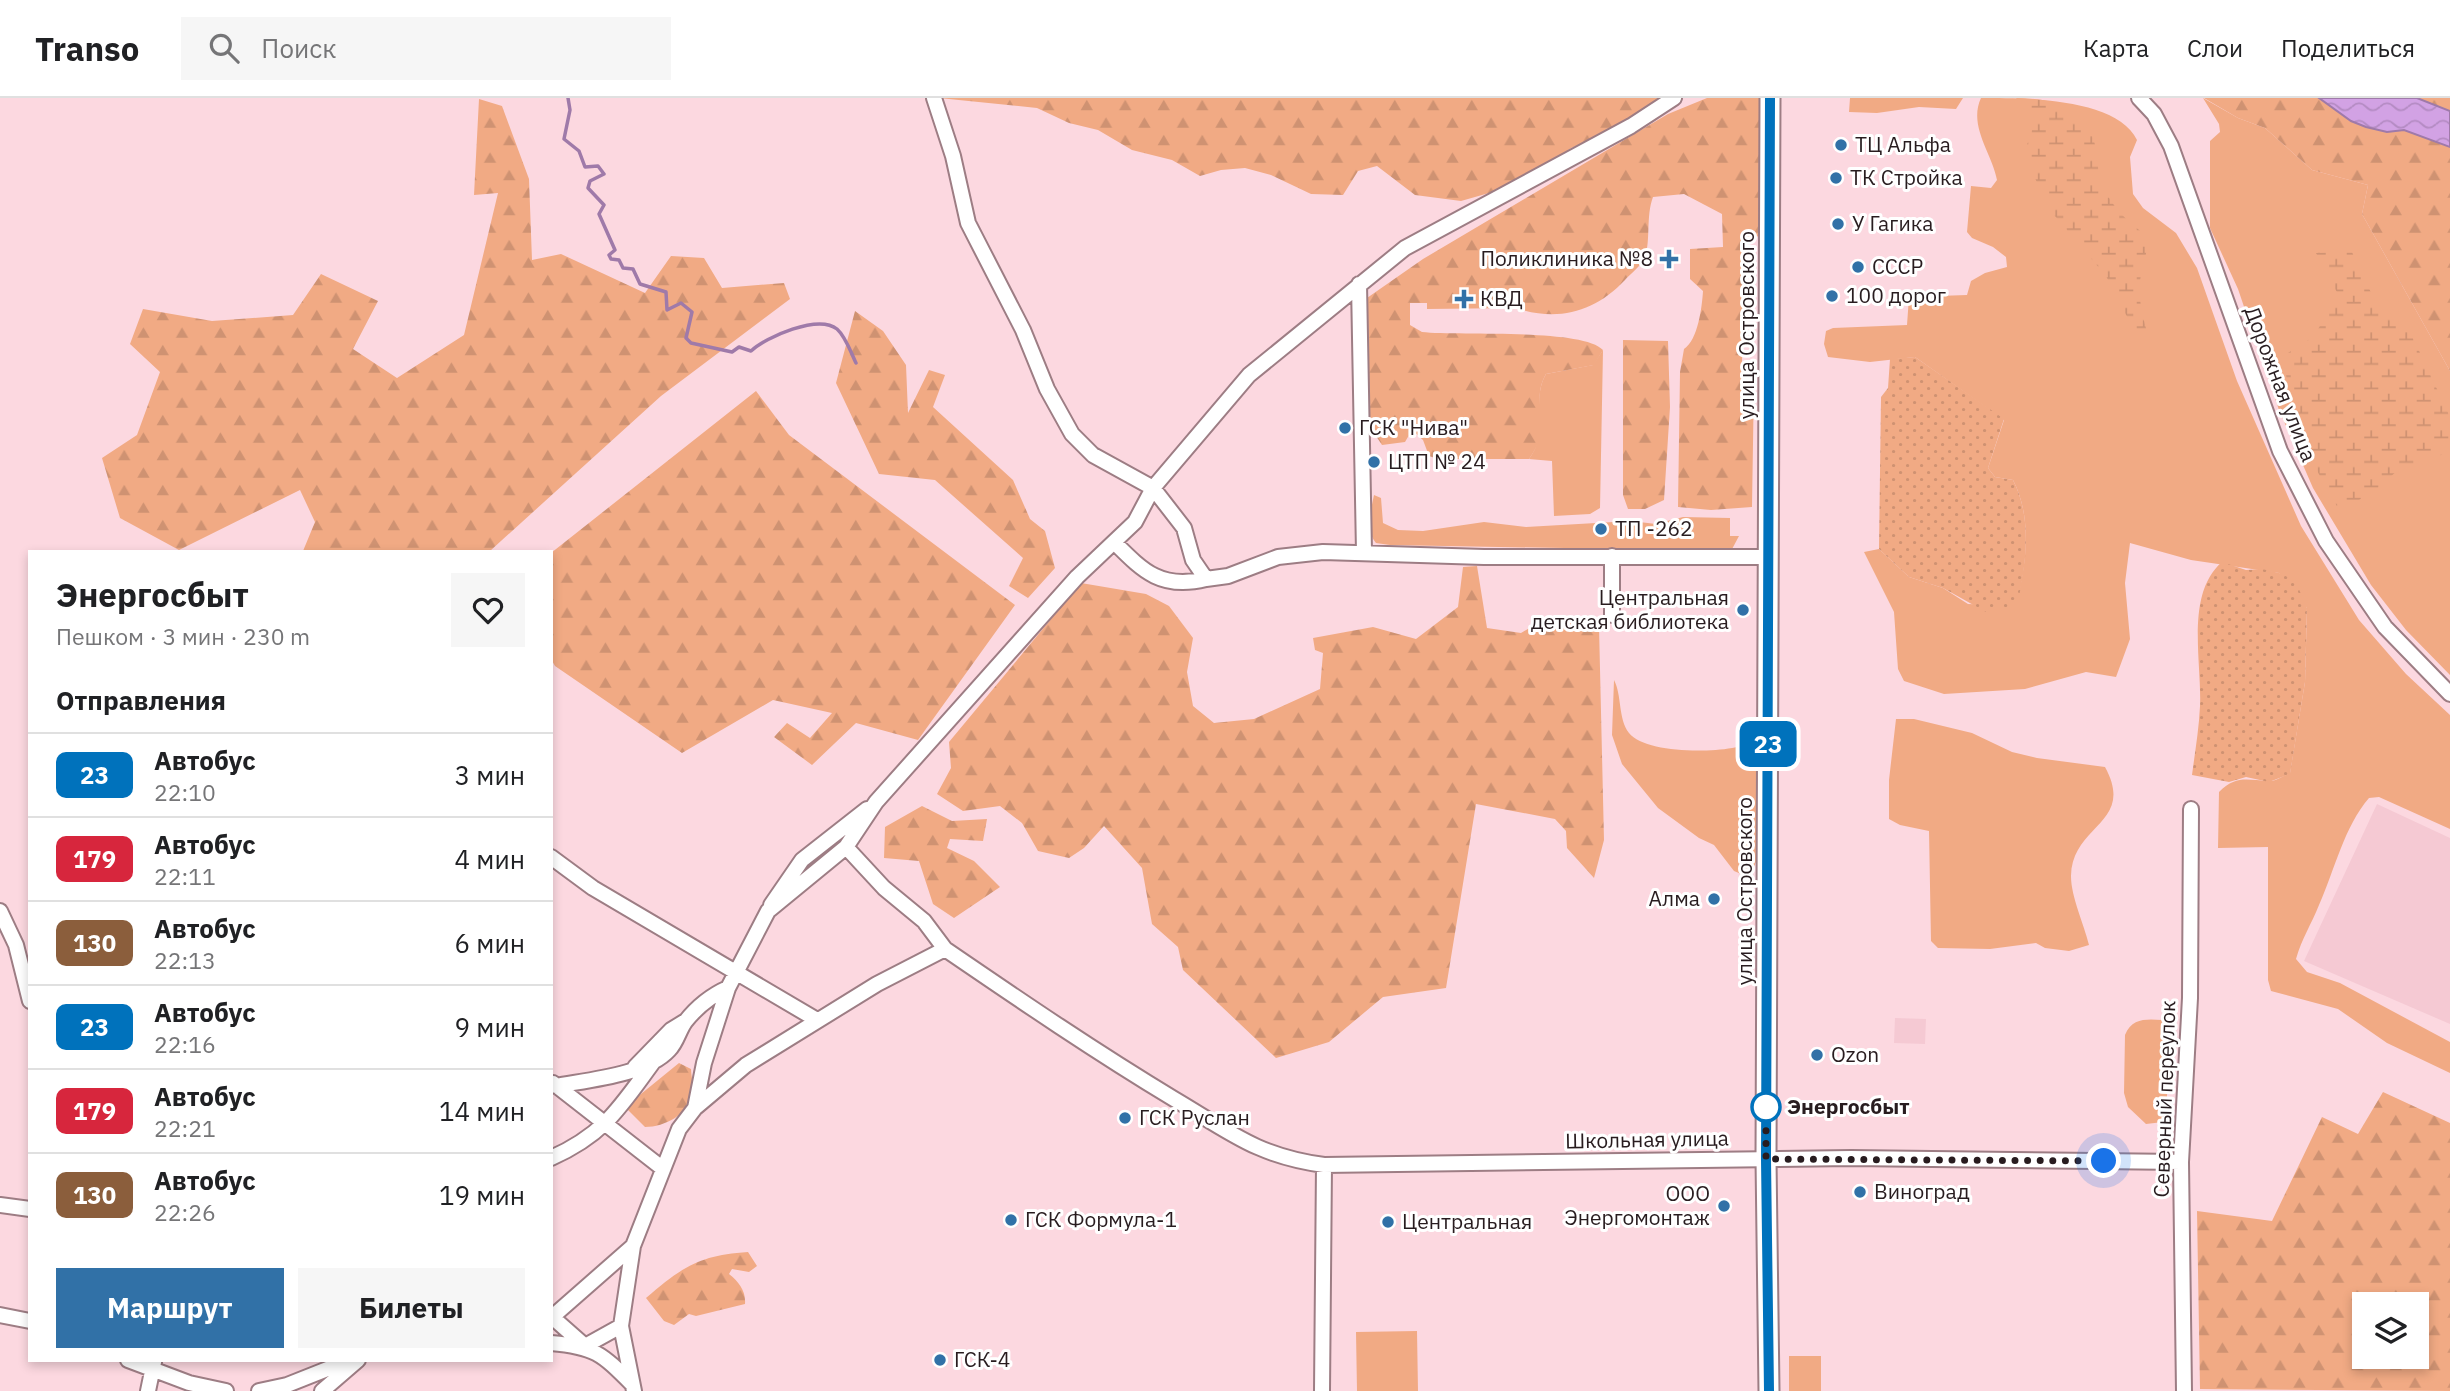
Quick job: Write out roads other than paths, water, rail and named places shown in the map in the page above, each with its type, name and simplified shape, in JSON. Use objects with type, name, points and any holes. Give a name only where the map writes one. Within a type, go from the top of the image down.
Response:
[{"type":"main road","name":"улица Островского","points":[[1769,1391],[1766,1159],[1770,98]]},
{"type":"street","points":[[933,98],[953,156],[968,223],[1024,330],[1047,389],[1072,434],[1093,455],[1153,488],[1184,528],[1194,560],[1206,579]]},
{"type":"street","points":[[768,911],[846,847],[876,803],[1077,577],[1135,522],[1153,488],[1249,374],[1405,248],[1631,126],[1674,98]]},
{"type":"street","name":"Дорожная улица","points":[[2139,98],[2154,114],[2171,146],[2280,451],[2326,541],[2385,627],[2450,694]]},
{"type":"street","points":[[1359,284],[1364,552]]},
{"type":"street","points":[[1114,542],[1143,572],[1162,580],[1191,583],[1228,576],[1278,557],[1364,552],[1769,557]]},
{"type":"street","points":[[1612,556],[1612,615]]},
{"type":"street","points":[[695,1108],[704,1063],[728,988],[779,890],[802,860],[876,803]]},
{"type":"street","name":"Северный переулок","points":[[2184,1391],[2181,1162],[2189,998],[2191,809]]},
{"type":"street","points":[[633,1388],[621,1326],[633,1247],[679,1129],[695,1108],[746,1065],[817,1020],[945,950],[924,921],[884,888],[846,847]]},
{"type":"street","points":[[553,858],[593,888],[817,1020]]},
{"type":"street","points":[[0,911],[16,945],[28,993]]},
{"type":"street","name":"Школьная улица","points":[[945,950],[1096,1051],[1252,1147],[1287,1160],[1324,1165],[1766,1159],[2181,1162]]},
{"type":"street","points":[[634,1068],[662,1039],[715,994],[728,988]]},
{"type":"street","points":[[553,1157],[580,1146],[607,1125],[654,1062],[670,1050],[685,1022]]},
{"type":"street","points":[[554,1084],[610,1077],[654,1062]]},
{"type":"street","points":[[554,1084],[662,1168]]},
{"type":"street","points":[[1322,1391],[1324,1165]]},
{"type":"street","points":[[0,1205],[28,1209]]},
{"type":"street","points":[[553,1316],[633,1247]]},
{"type":"street","points":[[0,1315],[28,1321]]},
{"type":"street","points":[[553,1318],[585,1346],[610,1362],[633,1388]]},
{"type":"street","points":[[553,1343],[585,1346],[621,1326]]},
{"type":"street","points":[[259,1391],[287,1385],[345,1362]]},
{"type":"street","points":[[322,1391],[356,1362]]},
{"type":"street","points":[[148,1391],[153,1364],[189,1383],[226,1391]]},
{"type":"water","points":[[2319,98],[2417,98],[2450,111],[2450,147],[2404,130],[2387,132],[2366,127],[2351,121]]},
{"type":"waterway","points":[[568,98],[570,110],[564,139],[579,151],[585,167],[598,166],[604,174],[590,181],[588,188],[604,205],[599,214],[615,250],[609,255],[611,259],[619,260],[623,268],[633,269],[640,284],[666,292],[667,310],[681,303],[692,312],[686,338],[691,343],[732,352],[739,347],[751,351],[792,329],[828,325],[843,336],[856,363]]},
{"type":"place","name":"ТЦ Альфа","points":[[1841,145]]},
{"type":"place","name":"ТК Стройка","points":[[1836,178]]},
{"type":"place","name":"У Гагика","points":[[1838,224]]},
{"type":"place","name":"Поликлиника №8","points":[[1669,259]]},
{"type":"place","name":"СССР","points":[[1858,267]]},
{"type":"place","name":"100 дорог","points":[[1832,296]]},
{"type":"place","name":"КВД","points":[[1464,299]]},
{"type":"place","name":"ГСК \"Нива\"","points":[[1345,428]]},
{"type":"place","name":"ЦТП № 24","points":[[1374,462]]},
{"type":"place","name":"ТП -262","points":[[1601,529]]},
{"type":"place","name":"Центральная детская библиотека","points":[[1743,610]]},
{"type":"place","name":"Алма","points":[[1714,899]]},
{"type":"place","name":"Ozon","points":[[1817,1055]]},
{"type":"place","name":"Энергосбыт","points":[[1766,1107]]},
{"type":"place","name":"ГСК Руслан","points":[[1125,1118]]},
{"type":"place","name":"Виноград","points":[[1860,1192]]},
{"type":"place","name":"ООО Энергомонтаж","points":[[1724,1206]]},
{"type":"place","name":"ГСК Формула-1","points":[[1011,1220]]},
{"type":"place","name":"Центральная","points":[[1388,1222]]},
{"type":"place","name":"ГСК-4","points":[[940,1360]]}]
